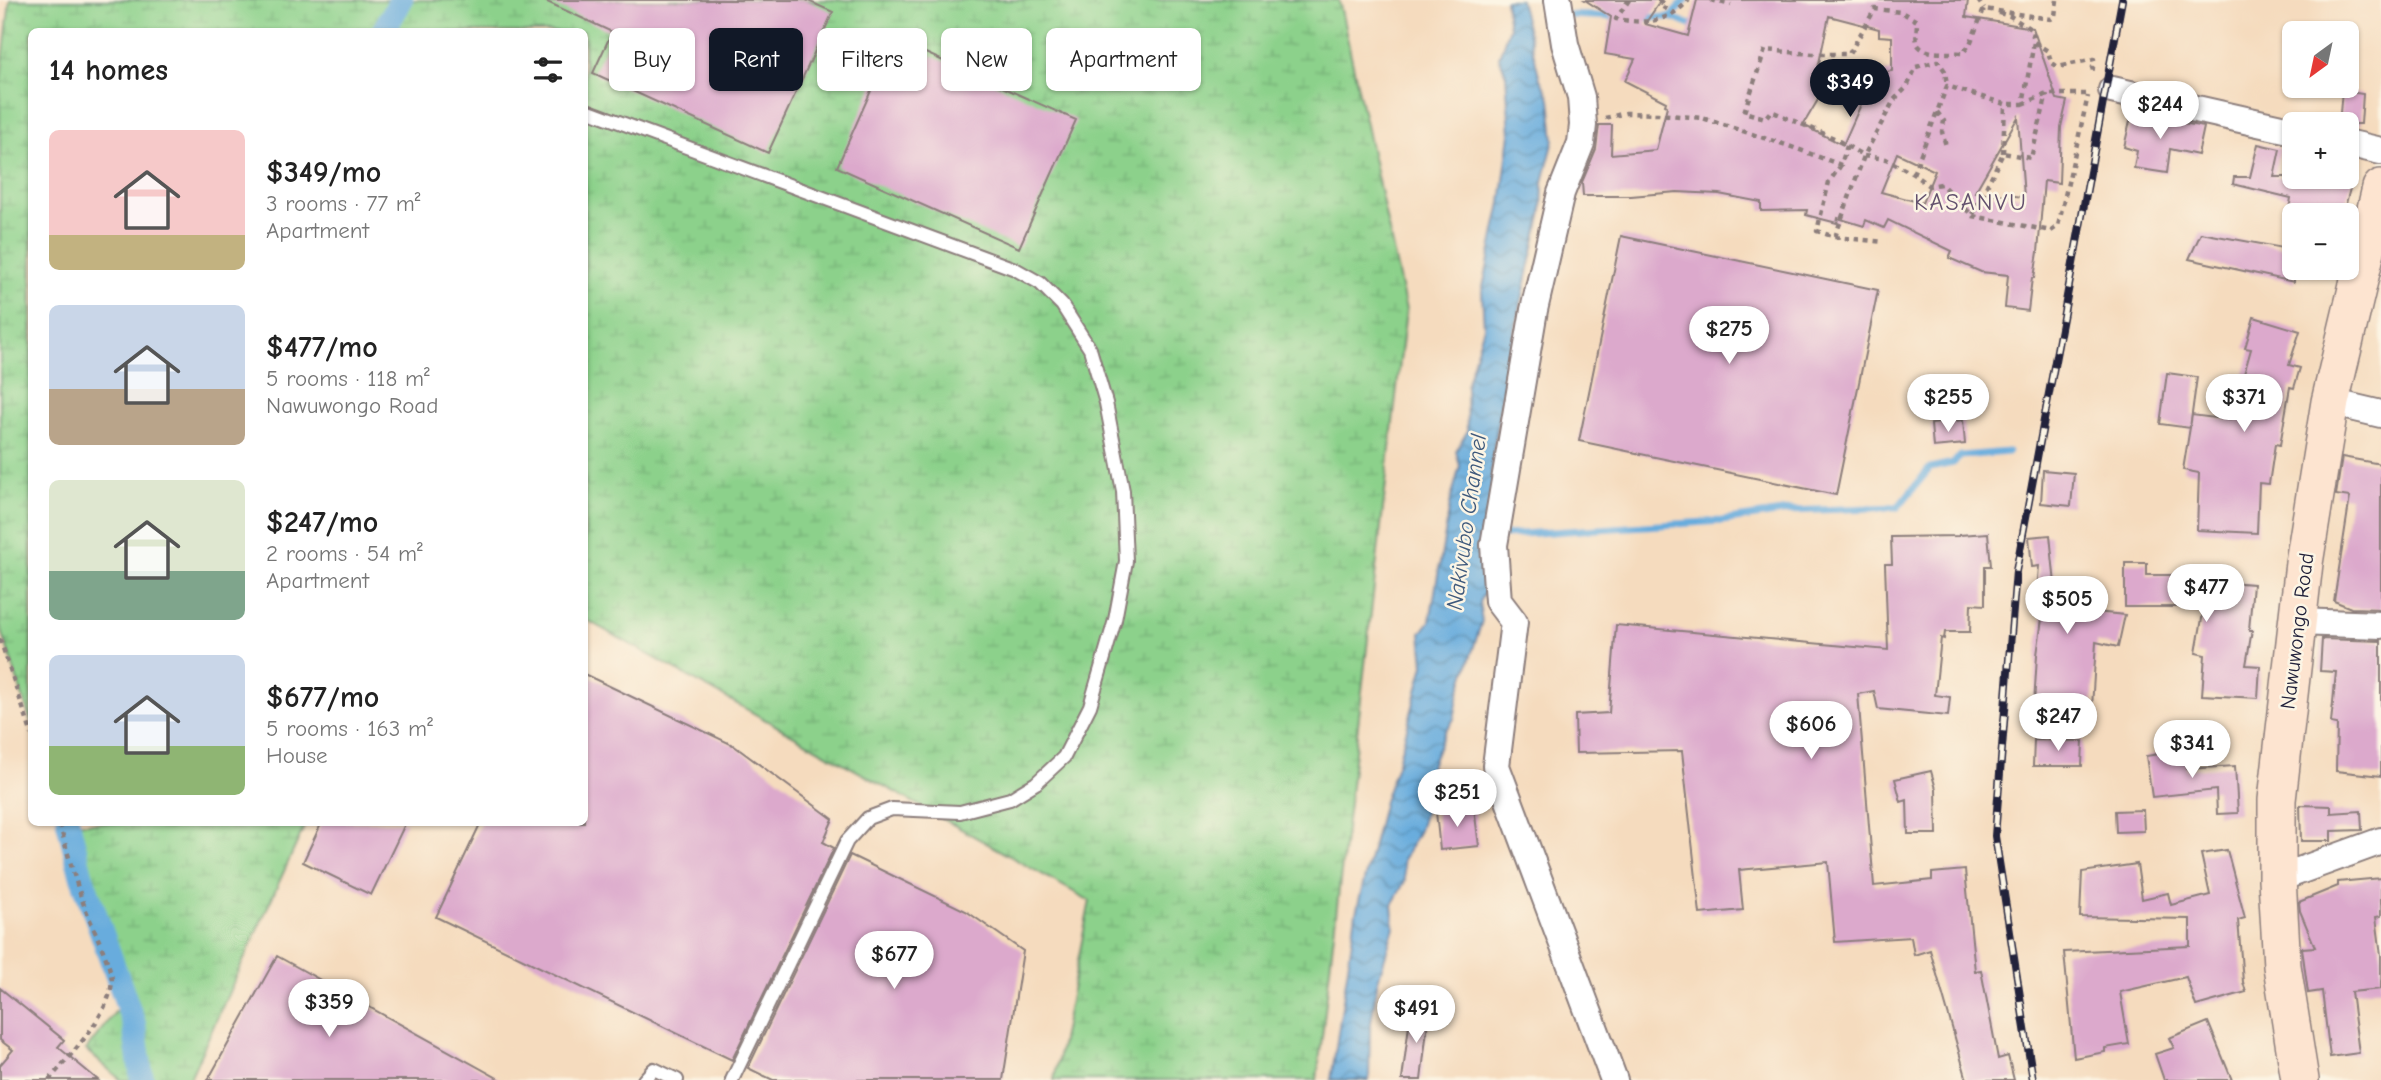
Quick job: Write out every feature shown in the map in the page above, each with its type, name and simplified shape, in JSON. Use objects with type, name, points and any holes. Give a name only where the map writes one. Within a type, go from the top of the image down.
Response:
[{"type":"street","points":[[1558,0],[1565,44],[1581,97],[1583,125],[1581,142],[1561,193],[1534,310],[1494,545],[1498,601],[1514,622],[1496,766],[1614,1080]]},
{"type":"street","points":[[2100,93],[2282,129]]},
{"type":"street","points":[[2359,145],[2381,150]]},
{"type":"street","name":"Nawuwongo Road","points":[[2300,1080],[2282,966],[2277,879],[2277,800],[2304,563],[2330,402],[2381,188]]},
{"type":"street","points":[[2330,402],[2381,414]]},
{"type":"street","points":[[2297,622],[2381,625]]},
{"type":"street","points":[[2277,879],[2381,841]]},
{"type":"lane","points":[[588,110],[1015,269],[1040,282],[1062,305],[1090,349],[1106,403],[1123,491],[1126,561],[1115,620],[1090,706],[1064,757],[1036,783],[1010,799],[960,812],[892,809],[867,818],[847,841],[732,1080]]},
{"type":"lane","points":[[644,1080],[654,1069],[677,1080]]},
{"type":"path","points":[[1629,0],[1616,19],[1643,23],[1676,14],[1689,0]]},
{"type":"path","points":[[1662,0],[1659,5],[1676,14]]},
{"type":"path","points":[[1711,0],[1731,5]]},
{"type":"path","points":[[1979,0],[1984,9],[2010,16],[2032,30],[2034,42],[2023,104]]},
{"type":"path","points":[[1984,9],[2051,19],[2055,16],[2057,0]]},
{"type":"path","points":[[1984,9],[1970,44],[1963,53],[1928,51],[1921,48],[1917,43],[1917,21],[1900,12],[1875,9],[1849,54],[1764,51],[1744,111],[1765,118],[1771,111],[1824,133],[1864,156],[1886,159],[1929,186],[1941,184],[1973,214],[2051,231],[2056,229],[2100,93],[2094,59],[2058,67],[2051,62],[2048,51],[2034,42]]},
{"type":"path","points":[[1835,237],[1864,156],[1895,100],[1907,87],[1916,67],[1938,61],[1945,71],[1947,86],[1913,174]]},
{"type":"path","points":[[1947,86],[2005,104],[2023,104],[2047,94],[2100,93]]},
{"type":"path","points":[[2003,153],[2031,158],[2047,94]]},
{"type":"path","points":[[1973,214],[2003,153],[2005,104]]},
{"type":"path","points":[[1937,111],[1944,121],[1942,132],[1946,146]]},
{"type":"path","points":[[1593,121],[1626,113],[1702,118],[1841,165]]},
{"type":"path","points":[[1847,146],[1841,165],[1829,183],[1817,230],[1835,237],[1884,242]]},
{"type":"path","points":[[0,639],[28,723]]},
{"type":"path","points":[[49,1080],[83,1039],[104,1008],[112,981],[83,902],[60,826]]},
{"type":"green space","points":[[10,0],[1339,0],[1406,310],[1317,1080],[1054,1080],[1090,901],[588,621],[588,28],[28,28],[28,714],[0,625],[0,87]]},
{"type":"green space","points":[[64,826],[305,826],[189,1080],[121,1080],[86,1050],[122,1003]]},
{"type":"water","name":"Nakivubo Channel","points":[[1505,0],[1520,0],[1540,79],[1550,98],[1554,140],[1543,182],[1542,212],[1507,365],[1497,425],[1491,469],[1496,513],[1490,582],[1479,602],[1482,621],[1459,693],[1454,719],[1445,731],[1426,778],[1425,811],[1419,830],[1403,860],[1405,881],[1392,905],[1394,927],[1377,984],[1370,1030],[1369,1080],[1331,1080],[1356,913],[1384,801],[1398,762],[1424,665],[1421,633],[1430,621],[1451,499],[1460,466],[1456,451],[1467,432],[1466,386],[1484,327],[1482,292],[1501,203],[1510,134],[1506,74],[1499,57],[1509,27]]},
{"type":"building","points":[[543,0],[806,0],[833,12],[826,28],[817,28],[817,47],[803,77],[803,28],[709,28],[709,91],[797,91],[768,153],[632,91],[695,91],[695,28],[609,28],[609,31]]},
{"type":"building","points":[[1585,0],[1661,0],[1645,24],[1688,36],[1697,0],[1968,0],[1966,17],[2033,28],[2057,99],[2067,101],[2061,127],[2059,183],[2044,181],[2038,252],[2028,311],[2005,308],[2008,275],[1981,272],[1949,258],[1952,251],[1888,220],[1884,228],[1866,220],[1864,226],[1838,218],[1837,223],[1806,215],[1807,210],[1761,211],[1761,202],[1719,194],[1677,192],[1583,196],[1582,182],[1596,149],[1599,125],[1612,125],[1611,154],[1656,150],[1667,106],[1666,102],[1625,81],[1635,59],[1605,54],[1611,17]],"holes":[[[1829,16],[1879,29],[1879,36],[1892,37],[1892,71],[1868,75],[1871,95],[1866,93],[1843,145],[1803,125],[1832,76],[1818,68]],[[2018,117],[2024,197],[1975,192]],[[1897,153],[1935,171],[1922,203],[1881,192]]]},
{"type":"building","points":[[609,38],[609,80],[593,73]]},
{"type":"building","points":[[927,54],[941,60],[941,91],[1011,91],[1076,120],[1019,248],[837,167],[871,91],[927,91]]},
{"type":"building","points":[[2359,93],[2363,94],[2361,124],[2359,112],[2340,112],[2341,98],[2359,98]]},
{"type":"building","points":[[2132,113],[2204,127],[2198,155],[2170,149],[2167,173],[2134,168],[2137,151],[2124,147]]},
{"type":"building","points":[[2258,144],[2280,149],[2274,177],[2282,177],[2282,189],[2350,189],[2346,203],[2290,203],[2291,198],[2233,184],[2234,177],[2250,177]]},
{"type":"building","points":[[2201,233],[2282,248],[2282,279],[2189,259]]},
{"type":"building","points":[[1621,236],[1878,290],[1836,495],[1579,441]]},
{"type":"building","points":[[2254,317],[2300,331],[2289,365],[2300,368],[2294,388],[2290,387],[2280,445],[2275,444],[2269,484],[2259,483],[2257,533],[2197,530],[2199,473],[2183,470],[2192,415],[2230,420],[2234,399],[2237,399],[2251,349],[2245,348]]},
{"type":"building","points":[[2167,373],[2197,377],[2190,428],[2160,424]]},
{"type":"building","points":[[1919,387],[1941,392],[1936,412],[1915,408]]},
{"type":"building","points":[[1963,420],[1965,444],[1933,447],[1931,424]]},
{"type":"building","points":[[2342,457],[2381,464],[2381,609],[2351,608],[2334,601],[2350,497],[2336,495]]},
{"type":"building","points":[[2043,470],[2074,473],[2071,506],[2041,503]]},
{"type":"building","points":[[1988,533],[1991,566],[1985,566],[1985,605],[1971,604],[1970,632],[1945,632],[1944,639],[1941,638],[1935,695],[1950,697],[1948,716],[1878,709],[1874,691],[1858,694],[1874,886],[1932,880],[1932,873],[1965,870],[1975,971],[1981,970],[1998,1059],[2008,1056],[2014,1080],[1967,1080],[1930,950],[1914,955],[1911,937],[1835,942],[1828,862],[1739,870],[1743,910],[1700,914],[1682,751],[1576,753],[1575,715],[1609,713],[1616,625],[1888,650],[1885,564],[1892,564],[1891,537]]},
{"type":"building","points":[[2050,535],[2055,584],[2087,586],[2085,611],[2125,615],[2118,647],[2096,642],[2092,708],[2034,705],[2044,604],[2036,603],[2039,566],[2032,567],[2029,537]]},
{"type":"building","points":[[2125,563],[2147,563],[2147,575],[2200,575],[2200,580],[2253,584],[2249,630],[2252,630],[2246,665],[2260,666],[2258,698],[2202,695],[2205,655],[2196,653],[2204,607],[2125,607]]},
{"type":"building","points":[[2322,639],[2381,641],[2381,776],[2336,771],[2337,724],[2331,723],[2336,672],[2320,671]]},
{"type":"building","points":[[588,676],[733,745],[833,819],[823,842],[834,848],[732,1060],[436,917],[479,826],[588,826]]},
{"type":"building","points":[[2034,740],[2083,741],[2082,766],[2033,766]]},
{"type":"building","points":[[2184,750],[2187,769],[2235,766],[2238,813],[2217,814],[2216,790],[2152,797],[2146,756]]},
{"type":"building","points":[[1931,771],[1936,789],[1937,834],[1908,834],[1907,800],[1901,802],[1895,779]]},
{"type":"building","points":[[2300,805],[2331,806],[2331,813],[2361,811],[2362,830],[2331,831],[2331,841],[2301,841]]},
{"type":"building","points":[[1474,808],[1479,846],[1440,850],[1436,812]]},
{"type":"building","points":[[2143,810],[2144,831],[2116,832],[2115,811]]},
{"type":"building","points":[[320,826],[404,826],[371,895],[303,862]]},
{"type":"building","points":[[2227,850],[2245,918],[2238,920],[2246,992],[2196,1006],[2186,977],[2120,992],[2129,1044],[2074,1058],[2064,952],[2190,946],[2190,919],[2080,917],[2082,872],[2137,864],[2142,899],[2168,893],[2171,905],[2210,895],[2201,854]]},
{"type":"building","points":[[850,855],[966,911],[1023,951],[1003,1080],[773,1080],[748,1068]]},
{"type":"building","points":[[2381,878],[2381,916],[2376,917],[2381,955],[2381,989],[2351,992],[2359,1053],[2330,1057],[2322,991],[2308,993],[2302,948],[2315,947],[2299,902],[2338,886],[2338,882]]},
{"type":"building","points":[[277,956],[501,1080],[208,1080]]},
{"type":"building","points":[[0,988],[64,1040],[58,1047],[98,1080],[0,1080],[0,1065],[13,1050],[0,1040]]},
{"type":"building","points":[[1411,1009],[1429,1012],[1421,1080],[1402,1080]]},
{"type":"building","points":[[2208,1022],[2232,1080],[2164,1080],[2155,1054],[2174,1048],[2169,1038]]},
{"type":"waterway","points":[[385,28],[401,0]]},
{"type":"waterway","points":[[1642,18],[1670,17],[1686,0]]},
{"type":"waterway","points":[[1565,15],[1619,17]]},
{"type":"waterway","points":[[1670,17],[1699,28]]},
{"type":"waterway","points":[[1505,535],[1722,521],[1789,511],[1898,507],[1930,468],[1953,463],[1961,456],[2008,452]]},
{"type":"waterway","points":[[69,826],[81,874],[134,1024],[142,1080]]},
{"type":"railway","points":[[2033,1080],[1995,836],[2016,571],[2122,0]]},
{"type":"district","name":"KASANVU","points":[[1971,202]]}]
